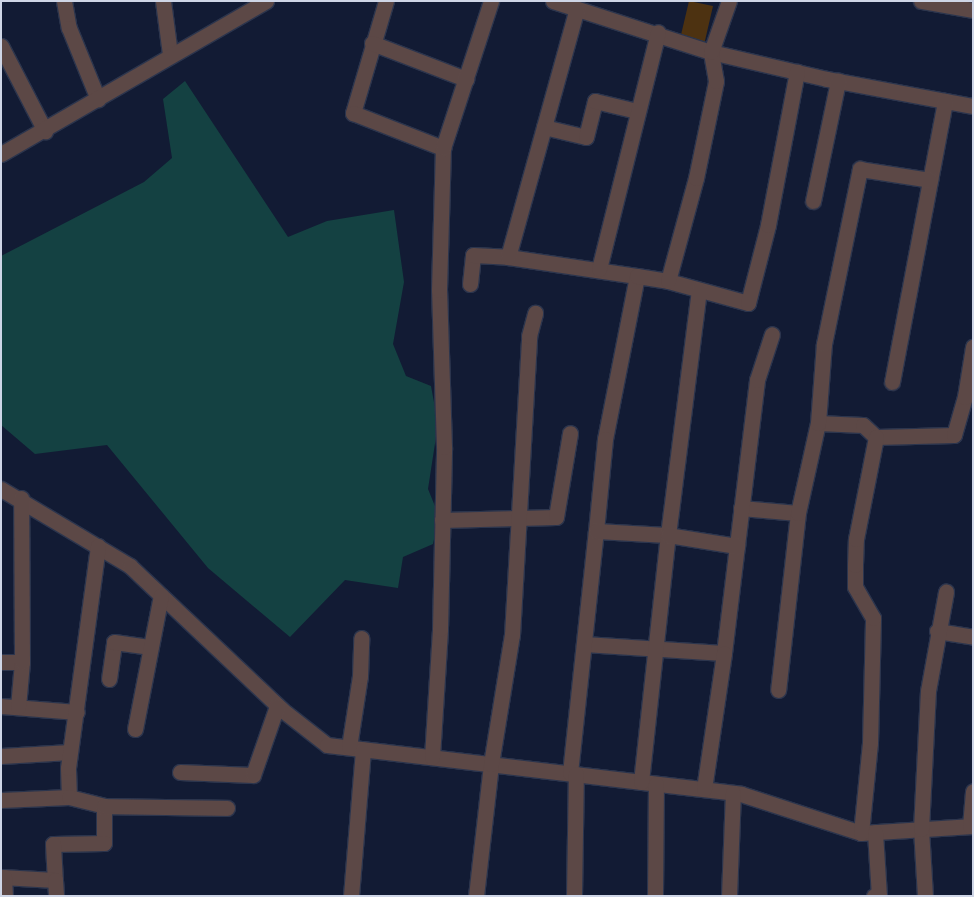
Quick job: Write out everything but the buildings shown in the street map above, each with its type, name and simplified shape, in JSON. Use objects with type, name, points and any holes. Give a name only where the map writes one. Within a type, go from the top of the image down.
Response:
[{"type":"street","points":[[64,1],[69,28],[98,98]]},
{"type":"street","points":[[163,1],[170,54]]},
{"type":"street","points":[[1,154],[45,131],[170,54],[266,1]]},
{"type":"street","points":[[386,1],[372,43],[353,113],[444,148]]},
{"type":"street","points":[[432,757],[440,629],[444,447],[439,290],[444,148],[491,1]]},
{"type":"street","points":[[553,1],[658,32],[711,52],[838,81],[973,106]]},
{"type":"street","points":[[668,281],[696,178],[716,81],[711,52],[729,1]]},
{"type":"street","points":[[921,1],[956,4],[973,10]]},
{"type":"street","points":[[508,257],[577,9]]},
{"type":"street","points":[[599,269],[658,32]]},
{"type":"street","points":[[372,43],[466,80]]},
{"type":"street","points":[[1,46],[45,131]]},
{"type":"street","points":[[470,284],[473,255],[508,257],[599,269],[668,281],[748,304],[768,225],[797,72]]},
{"type":"street","points":[[813,201],[838,81]]},
{"type":"street","points":[[544,127],[586,138],[594,101],[637,111]]},
{"type":"street","points":[[892,382],[945,101]]},
{"type":"street","points":[[778,690],[798,513],[818,422],[824,344],[860,169],[930,180]]},
{"type":"street","points":[[574,896],[573,774],[584,644],[605,439],[637,276]]},
{"type":"street","points":[[654,896],[648,783],[654,648],[699,290]]},
{"type":"street","points":[[476,896],[491,764],[512,635],[528,336],[535,313]]},
{"type":"street","points":[[704,790],[724,653],[757,380],[772,334]]},
{"type":"street","points":[[818,422],[863,425],[876,437],[954,435],[965,397],[973,347]]},
{"type":"street","points":[[442,520],[556,517],[570,433]]},
{"type":"street","points":[[874,896],[878,896],[868,832],[873,618],[855,587],[855,565],[856,539],[876,437]]},
{"type":"street","points":[[1,489],[21,498],[130,566],[277,706],[327,744],[733,793],[868,832],[971,826],[973,791]]},
{"type":"street","points":[[18,707],[22,662],[21,498]]},
{"type":"street","points":[[741,508],[798,513]]},
{"type":"street","points":[[596,531],[668,535],[737,546]]},
{"type":"street","points":[[69,797],[70,752],[77,712],[98,546]]},
{"type":"street","points":[[924,896],[921,829],[928,691],[937,631],[946,592]]},
{"type":"street","points":[[136,729],[161,595]]},
{"type":"street","points":[[937,631],[973,637]]},
{"type":"street","points":[[351,896],[361,638]]},
{"type":"street","points":[[108,679],[114,642],[151,647]]},
{"type":"street","points":[[584,644],[724,653]]},
{"type":"street","points":[[1,662],[22,662]]},
{"type":"street","points":[[1,706],[77,712]]},
{"type":"street","points":[[180,772],[253,775],[277,706]]},
{"type":"street","points":[[1,756],[70,752]]},
{"type":"street","points":[[729,896],[733,793]]},
{"type":"street","points":[[1,800],[69,797],[104,806],[227,808]]},
{"type":"street","points":[[56,896],[53,844],[104,844],[104,806]]},
{"type":"street","points":[[5,896],[2,877],[55,880]]},
{"type":"shaded area","points":[[185,81],[288,237],[327,221],[394,210],[404,282],[393,344],[406,376],[431,386],[438,424],[428,489],[439,516],[433,544],[403,557],[398,588],[345,580],[290,637],[208,568],[107,445],[35,454],[1,425],[1,256],[144,182],[172,158],[163,99]]}]
